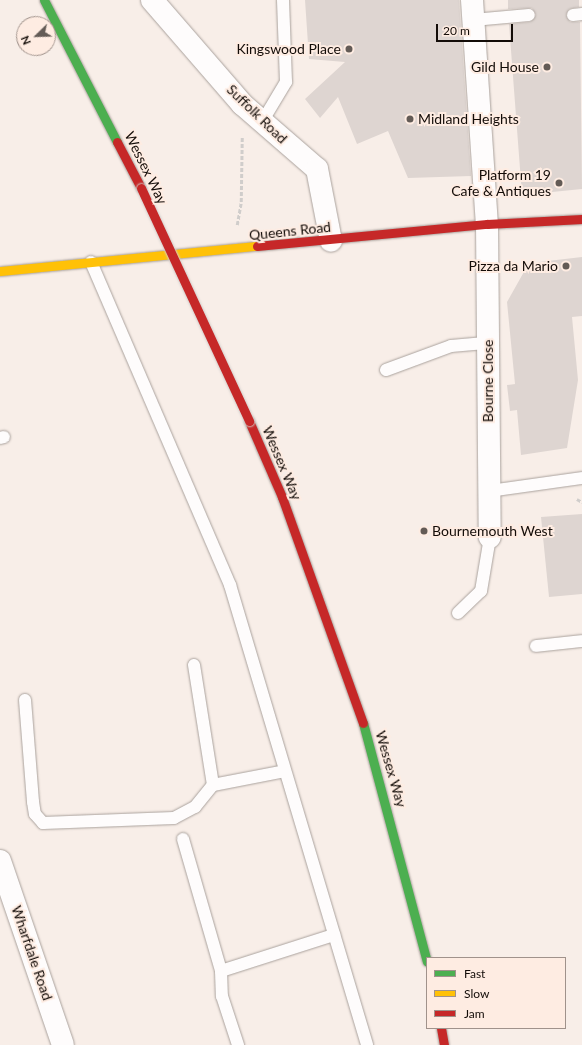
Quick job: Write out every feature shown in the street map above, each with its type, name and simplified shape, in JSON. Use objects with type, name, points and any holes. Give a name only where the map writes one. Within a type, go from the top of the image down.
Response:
[{"type":"main road","name":"Wessex Way","points":[[44,0],[141,188],[249,421],[304,557],[361,717],[426,958]]},
{"type":"main road","name":"Queens Road","points":[[0,271],[232,251],[487,224],[582,219]]},
{"type":"main road","points":[[441,1029],[444,1045]]},
{"type":"street","name":"Suffolk Road","points":[[152,0],[242,104],[318,169],[331,241]]},
{"type":"street","name":"Bourne Close","points":[[472,10],[487,224],[490,537]]},
{"type":"street","name":"Wharfdale Road","points":[[0,861],[63,1045]]},
{"type":"lane","points":[[262,122],[286,82],[284,0]]},
{"type":"lane","points":[[472,10],[529,15]]},
{"type":"lane","points":[[91,262],[230,585],[367,1045]]},
{"type":"lane","points":[[386,370],[451,346],[488,343]]},
{"type":"lane","points":[[489,491],[582,478]]},
{"type":"lane","points":[[458,613],[481,591],[490,537]]},
{"type":"lane","points":[[536,646],[582,641]]},
{"type":"lane","points":[[194,665],[212,785]]},
{"type":"lane","points":[[25,700],[33,802],[35,814],[43,823],[174,818],[195,807],[212,785],[286,771]]},
{"type":"lane","points":[[183,840],[221,971],[222,996],[238,1045]]},
{"type":"lane","points":[[221,971],[334,935]]},
{"type":"path","points":[[232,251],[241,202],[242,104]]},
{"type":"building","points":[[305,0],[459,0],[471,176],[408,178],[388,131],[357,144],[338,97],[320,118],[305,99],[345,62],[309,59]]},
{"type":"building","points":[[508,0],[579,0],[579,7],[569,9],[566,15],[570,22],[580,22],[582,189],[522,195],[509,24],[530,22],[536,15],[532,8],[508,9]]},
{"type":"building","points":[[582,257],[582,316],[572,317],[578,380],[567,448],[521,455],[517,410],[510,411],[507,385],[515,384],[507,302],[525,270],[539,262]]},
{"type":"building","points":[[582,514],[582,594],[549,597],[541,517]]},
{"type":"traffic: fast","points":[[44,0],[117,142]]},
{"type":"traffic: fast","points":[[363,723],[426,958]]},
{"type":"traffic: slow","points":[[0,271],[257,246]]},
{"type":"traffic: jam","points":[[117,142],[141,188]]},
{"type":"traffic: jam","points":[[141,188],[249,421]]},
{"type":"traffic: jam","points":[[257,246],[487,224],[582,219]]},
{"type":"traffic: jam","points":[[249,421],[282,497],[363,723]]},
{"type":"traffic: jam","points":[[441,1029],[444,1045]]},
{"type":"place","name":"Kingswood Place","points":[[349,49]]},
{"type":"place","name":"Gild House","points":[[547,67]]},
{"type":"place","name":"Midland Heights","points":[[410,119]]},
{"type":"place","name":"Platform 19 Cafe & Antiques","points":[[559,183]]},
{"type":"place","name":"Pizza da Mario","points":[[566,266]]},
{"type":"place","name":"Bournemouth West","points":[[424,531]]}]
